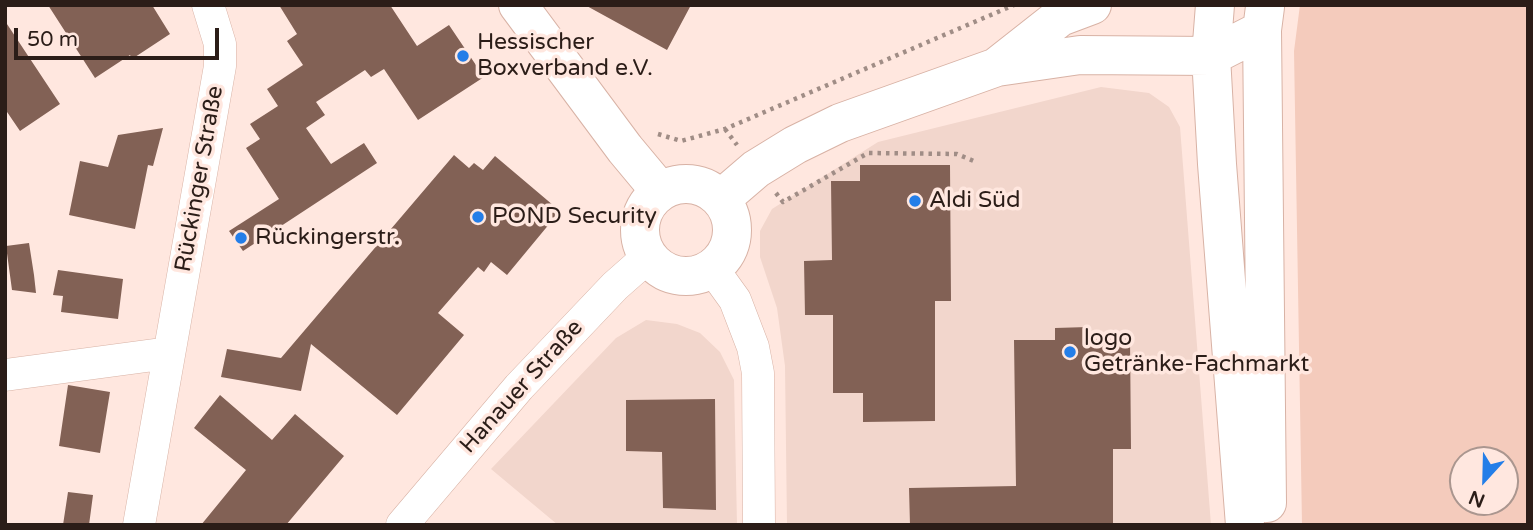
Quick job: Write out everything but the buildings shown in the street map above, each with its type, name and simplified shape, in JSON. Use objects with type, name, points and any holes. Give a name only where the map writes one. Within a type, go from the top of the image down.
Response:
[{"type":"street","name":"Rückinger Straße","points":[[139,525],[220,66],[220,44],[208,5]]},
{"type":"street","points":[[518,5],[625,149],[660,191]]},
{"type":"street","points":[[997,67],[1060,17],[1092,5]]},
{"type":"street","points":[[1215,5],[1211,56],[1245,525]]},
{"type":"street","points":[[1222,5],[1263,18]]},
{"type":"street","points":[[721,199],[756,169],[840,122],[997,67],[1080,55],[1211,56],[1263,18]]},
{"type":"street","points":[[1263,18],[1267,525]]},
{"type":"street","points":[[699,185],[721,199],[731,220],[730,243],[712,268],[690,276],[678,275],[656,265],[642,243],[641,221],[650,201],[660,191],[672,186],[699,185]]},
{"type":"street","name":"Hanauer Straße","points":[[402,525],[519,387],[615,286],[649,256]]},
{"type":"street","points":[[712,268],[735,300],[753,347],[758,373],[759,525]]},
{"type":"street","points":[[5,375],[169,354]]},
{"type":"path","points":[[625,149],[651,130],[662,137],[681,141],[725,129],[1014,5]]},
{"type":"path","points":[[783,202],[868,153],[957,154],[976,162]]},
{"type":"shaded area","points":[[1300,5],[1528,5],[1528,525],[1302,525],[1294,51]]},
{"type":"shaded area","points":[[1101,87],[1149,93],[1169,107],[1180,127],[1211,525],[787,525],[785,366],[777,308],[760,257],[760,231],[772,209],[878,142]]},
{"type":"shaded area","points":[[646,320],[677,324],[700,333],[720,352],[734,380],[737,525],[558,525],[491,469],[616,338]]},
{"type":"place","name":"Hessischer Boxverband e.V.","points":[[463,56]]},
{"type":"place","name":"Aldi Süd","points":[[915,201]]},
{"type":"place","name":"POND Security","points":[[478,217]]},
{"type":"place","name":"Rückingerstr.","points":[[241,238]]},
{"type":"place","name":"logo Getränke-Fachmarkt","points":[[1070,352]]}]
